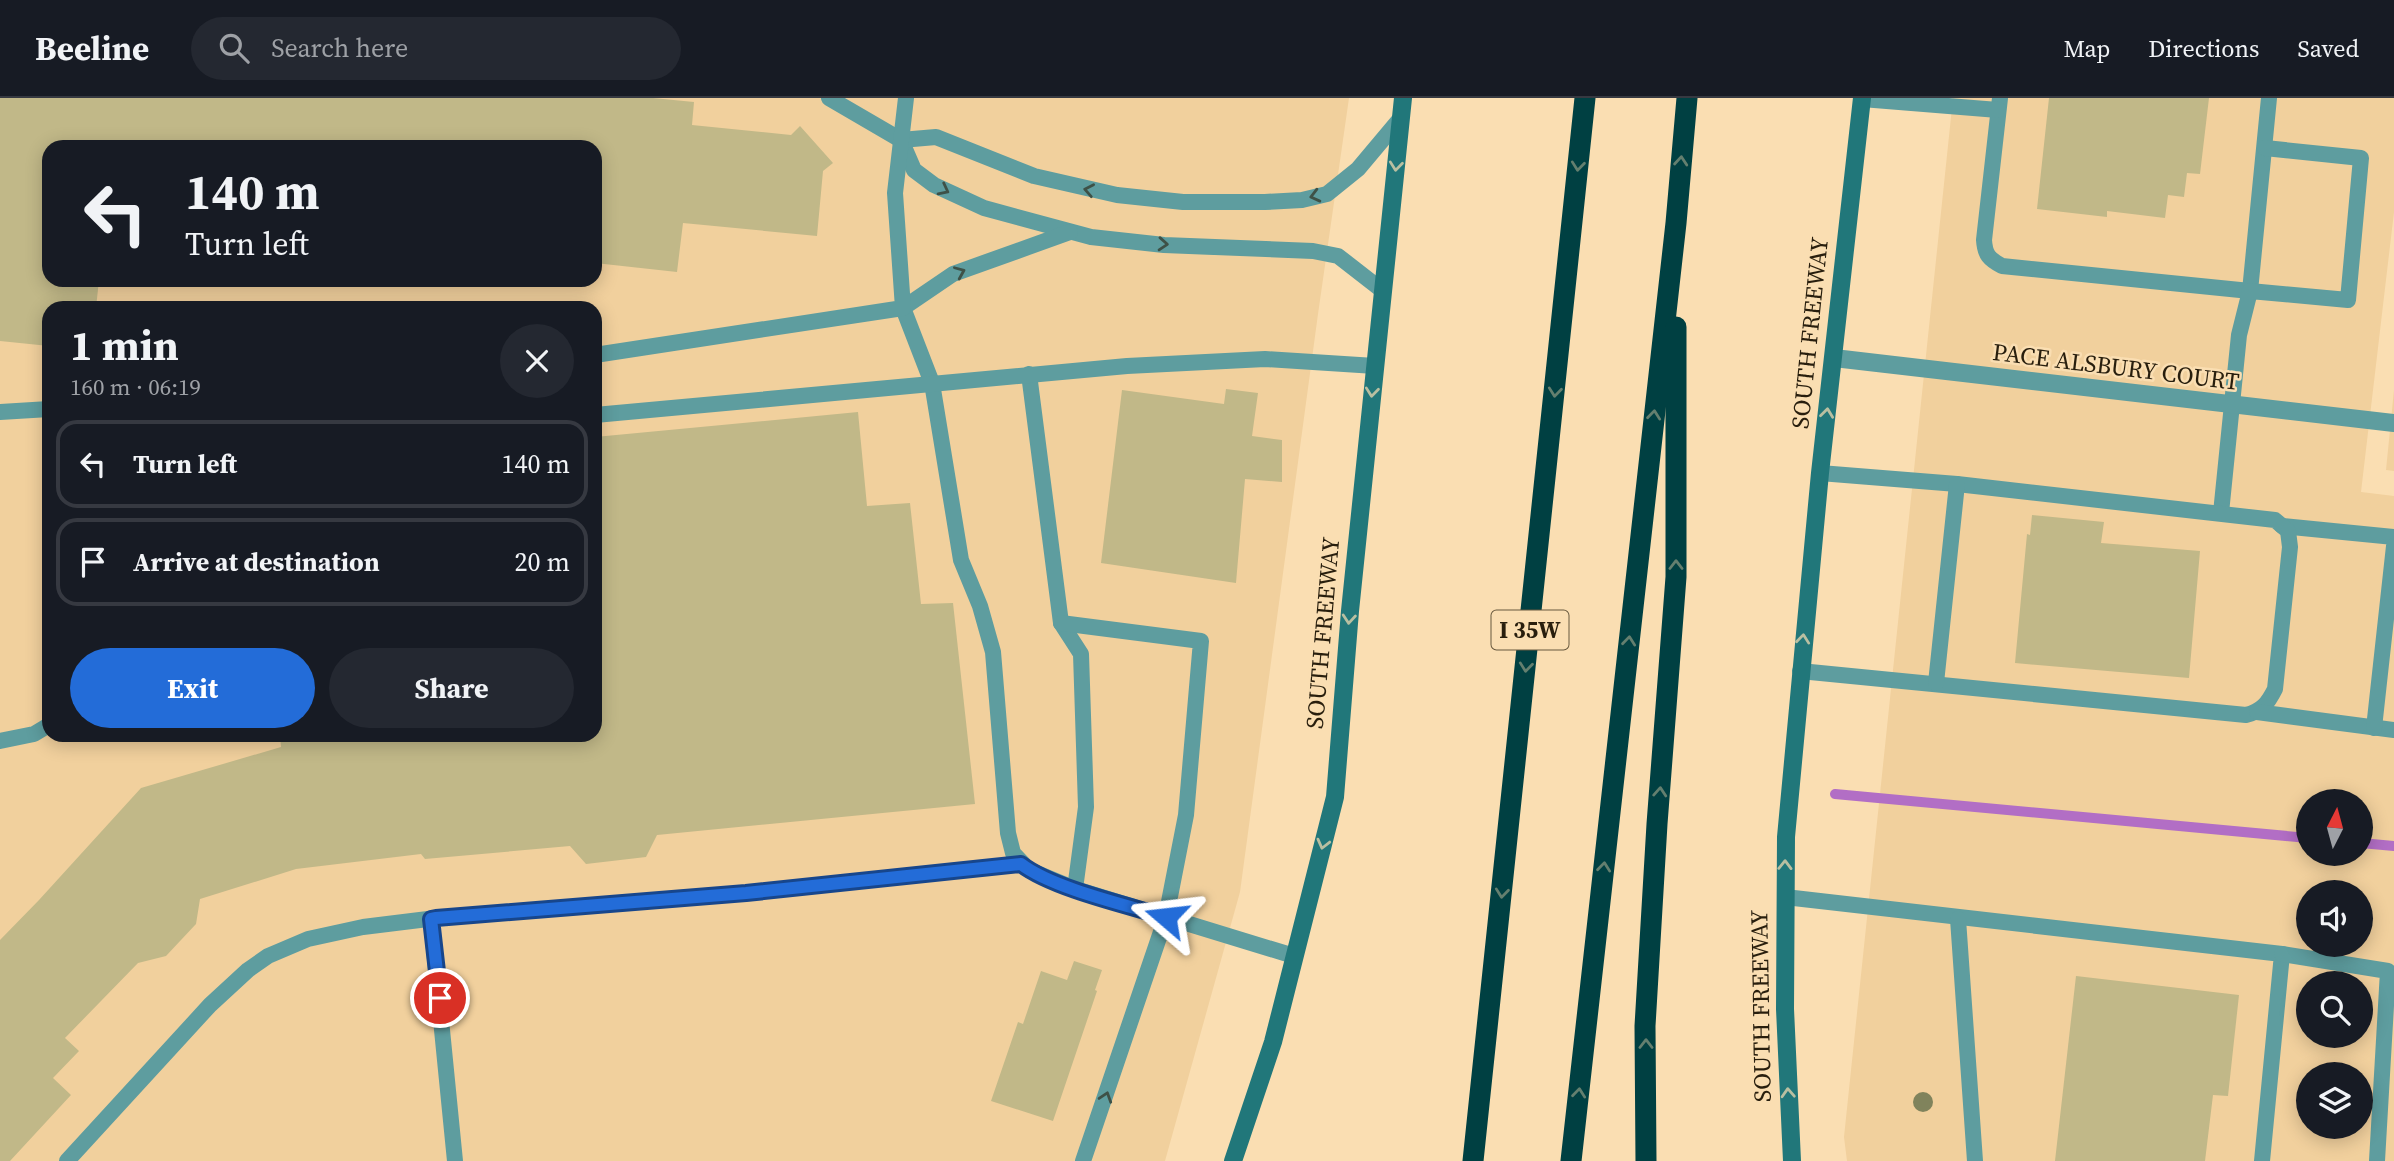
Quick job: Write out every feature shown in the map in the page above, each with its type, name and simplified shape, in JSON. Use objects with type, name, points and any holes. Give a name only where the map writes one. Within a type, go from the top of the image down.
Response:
[{"type":"highway","name":"I 35W","points":[[1473,1161],[1585,98]]},
{"type":"highway","points":[[1571,1161],[1676,223],[1687,98]]},
{"type":"highway","points":[[1646,1161],[1646,1026],[1657,824],[1676,577],[1676,223]]},
{"type":"main road","name":"SOUTH FREEWAY","points":[[1233,1161],[1273,1042],[1335,797],[1350,611],[1403,98]]},
{"type":"main road","name":"SOUTH FREEWAY","points":[[1792,1161],[1785,1009],[1786,837],[1820,473],[1862,99]]},
{"type":"street","name":"PACE ALSBURY COURT","points":[[1833,358],[2394,422]]},
{"type":"lane","points":[[829,98],[901,141],[914,170],[934,185],[984,208],[1091,237],[1164,245],[1313,251],[1338,256],[1383,291]]},
{"type":"lane","points":[[906,98],[895,193],[903,309],[932,383],[961,560],[980,606],[993,652],[1008,833],[1013,853],[1029,870],[1075,889],[1294,956]]},
{"type":"lane","points":[[2221,513],[2239,335],[2250,291],[2269,98]]},
{"type":"lane","points":[[1862,99],[1999,104],[1984,240],[1985,251],[1990,259],[2002,266],[2348,300],[2361,158],[2265,148]]},
{"type":"lane","points":[[901,141],[936,137],[1034,176],[1116,195],[1183,202],[1265,202],[1302,200],[1327,194],[1358,169],[1401,119]]},
{"type":"lane","points":[[602,354],[903,309],[953,274],[1070,232]]},
{"type":"lane","points":[[602,414],[1029,374],[1265,359],[1375,366]]},
{"type":"lane","points":[[1029,374],[1061,623],[1081,654],[1086,807],[1075,889]]},
{"type":"lane","points":[[0,412],[42,409]]},
{"type":"lane","points":[[1820,473],[1957,484],[2275,520],[2288,531],[2290,547],[2275,689],[2268,702],[2257,712]]},
{"type":"lane","points":[[1936,683],[1957,484]]},
{"type":"lane","points":[[2282,526],[2394,537]]},
{"type":"lane","points":[[2374,728],[2394,546]]},
{"type":"lane","points":[[1061,623],[1201,641],[1186,815],[1166,917],[1083,1161]]},
{"type":"lane","points":[[1800,671],[2245,715],[2257,712],[2394,730]]},
{"type":"lane","points":[[0,741],[34,734],[42,729]]},
{"type":"lane","points":[[67,1161],[210,1005],[248,970],[268,956],[308,939],[363,927],[431,919],[746,893],[1021,864]]},
{"type":"lane","points":[[1785,897],[1958,919],[2282,954],[2391,971],[2377,1161]]},
{"type":"lane","points":[[431,919],[455,1161]]},
{"type":"lane","points":[[1958,919],[1975,1161]]},
{"type":"lane","points":[[2262,1161],[2282,954]]},
{"type":"shaded area","points":[[0,98],[1349,98],[1240,892],[1165,1161],[0,1161]]},
{"type":"shaded area","points":[[1953,98],[2394,98],[2394,212],[2361,492],[2394,496],[2394,1161],[1847,1161],[1844,1137]]},
{"type":"shaded area","points":[[2394,390],[2394,471],[2386,470]]},
{"type":"building","points":[[0,98],[653,98],[694,102],[692,125],[791,135],[800,126],[833,163],[823,171],[817,236],[683,223],[677,272],[602,264],[602,140],[42,140],[42,287],[98,287],[97,301],[42,301],[42,345],[0,341]]},
{"type":"building","points":[[2049,98],[2209,98],[2200,174],[2187,173],[2184,197],[2168,195],[2165,218],[2107,211],[2107,217],[2037,209]]},
{"type":"building","points":[[1226,389],[1258,393],[1252,436],[1282,440],[1282,482],[1245,479],[1236,583],[1101,563],[1122,390],[1224,404]]},
{"type":"building","points":[[858,412],[867,506],[910,503],[921,604],[953,603],[975,804],[657,835],[646,857],[586,864],[570,846],[425,859],[421,854],[296,869],[200,899],[196,924],[166,956],[138,963],[65,1038],[79,1051],[53,1078],[71,1095],[10,1161],[0,1161],[0,940],[141,788],[281,747],[281,742],[602,742],[602,436]]},
{"type":"building","points":[[2032,515],[2104,522],[2101,543],[2200,551],[2189,678],[2015,663],[2027,534],[2030,535]]},
{"type":"building","points":[[1074,961],[1102,970],[1053,1121],[991,1101],[1018,1022],[1023,1024],[1041,971],[1067,980]]},
{"type":"building","points":[[2076,976],[2239,995],[2228,1096],[2213,1095],[2205,1161],[2055,1161]]},
{"type":"waterway","points":[[1835,794],[2296,837]]},
{"type":"waterway","points":[[2373,844],[2394,846]]},
{"type":"route","points":[[440,998],[431,919],[436,918],[746,893],[1021,864],[1075,889],[1166,917]]}]
